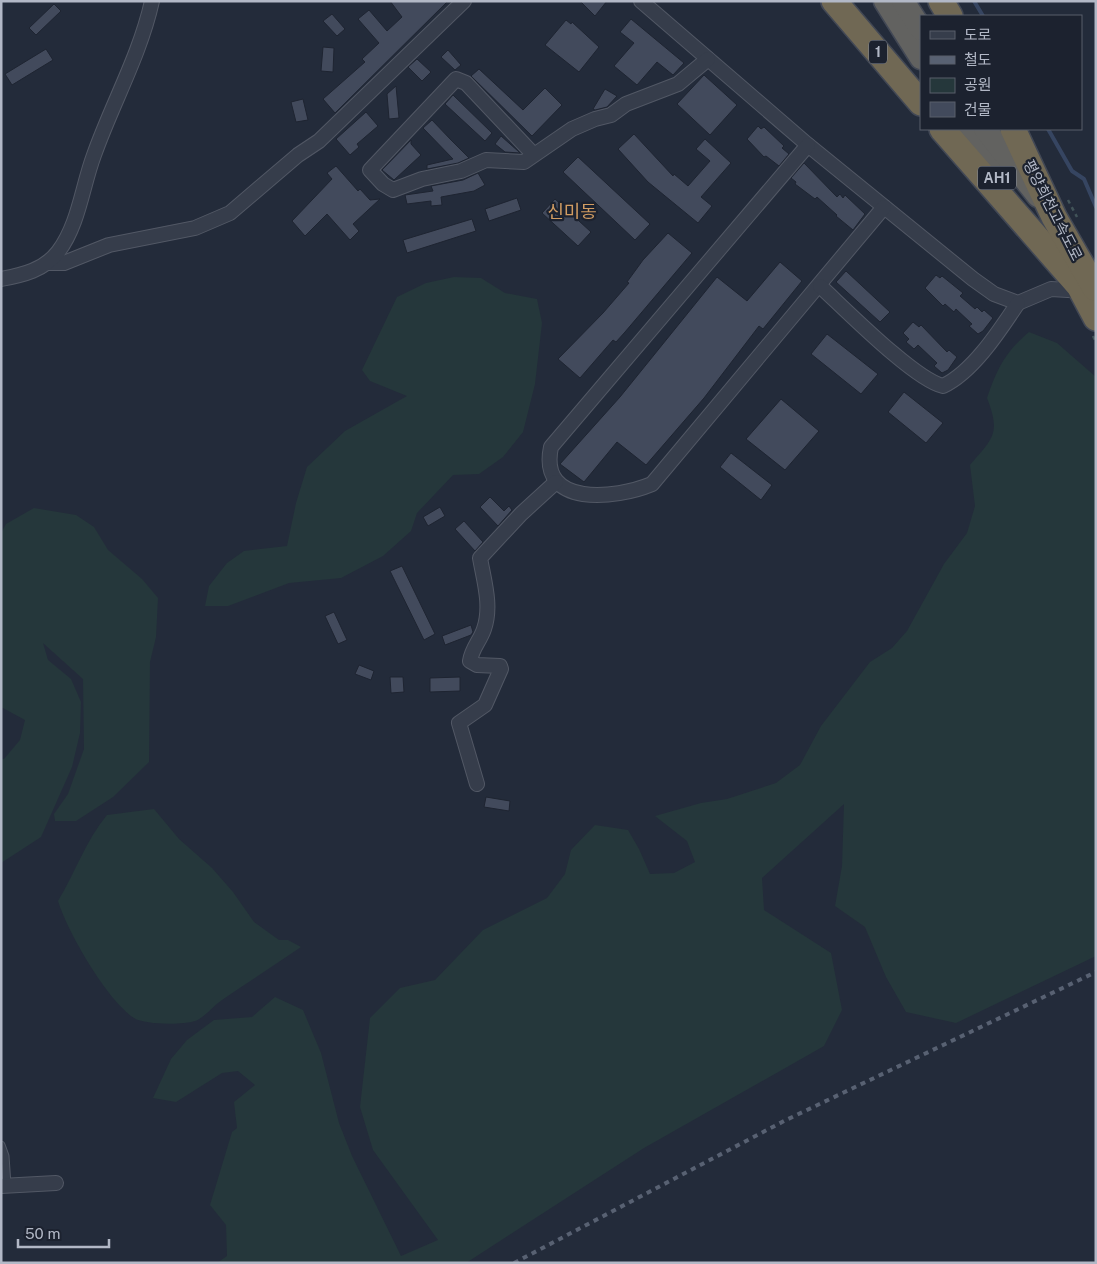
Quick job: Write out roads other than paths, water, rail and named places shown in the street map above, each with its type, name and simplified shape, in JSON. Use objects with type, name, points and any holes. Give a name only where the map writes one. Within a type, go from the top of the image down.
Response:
[{"type":"highway","name":"1","points":[[834,1],[920,102]]},
{"type":"highway","points":[[884,1],[920,56]]},
{"type":"highway","points":[[903,1],[920,27]]},
{"type":"highway","points":[[942,1],[949,15]]},
{"type":"highway","name":"평양희천고속도로","points":[[943,130],[1028,226],[1091,291]]},
{"type":"highway","name":"AH1","points":[[967,130],[1028,226]]},
{"type":"highway","name":"AH1","points":[[986,130],[1054,217]]},
{"type":"highway","name":"평양희천고속도로","points":[[1013,130],[1091,291],[1096,318]]},
{"type":"street","points":[[1,279],[26,275],[47,263],[69,235],[93,156],[136,55],[152,1]]},
{"type":"street","points":[[47,263],[64,263],[109,245],[195,228],[230,213],[298,154],[319,141],[464,1]]},
{"type":"street","points":[[641,1],[808,145],[973,279],[994,294],[1018,303]]},
{"type":"street","points":[[534,155],[466,83],[456,79],[370,170],[382,184],[393,190],[422,179],[461,171],[486,160],[517,163],[534,155],[572,129],[594,119],[611,115],[626,104],[678,84],[708,59]]},
{"type":"street","points":[[808,145],[551,447],[548,462],[556,482],[564,487],[594,496],[638,490],[652,484],[820,286],[884,207]]},
{"type":"street","points":[[820,286],[916,372],[934,384],[943,386],[967,370],[1004,325],[1018,303],[1051,289],[1091,291]]},
{"type":"street","points":[[477,784],[459,723],[484,705],[501,669],[500,666],[477,665],[470,661],[472,652],[487,620],[488,604],[480,558],[556,482]]},
{"type":"street","points":[[4,1186],[56,1183]]},
{"type":"lane","points":[[1,1145],[5,1156],[4,1186]]},
{"type":"waterway","points":[[974,1],[982,15]]},
{"type":"waterway","points":[[1049,130],[1072,171],[1084,179],[1096,207]]},
{"type":"railway","points":[[514,1263],[784,1121],[1096,972]]},
{"type":"district","name":"신미동","points":[[572,211]]}]
